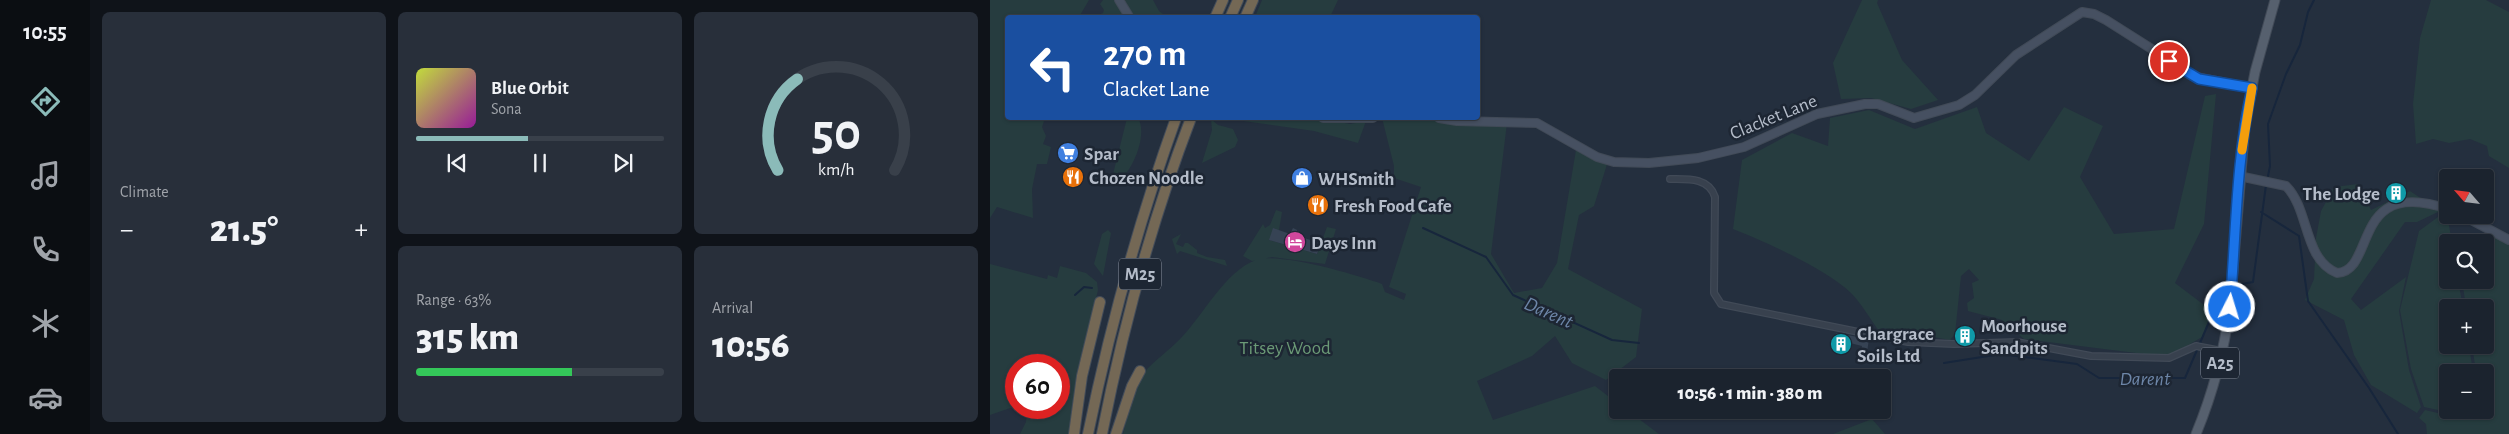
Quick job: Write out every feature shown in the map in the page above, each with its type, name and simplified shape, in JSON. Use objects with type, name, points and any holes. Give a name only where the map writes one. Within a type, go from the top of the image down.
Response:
[{"type":"highway","points":[[1216,15],[1223,0]]},
{"type":"highway","points":[[1231,15],[1238,0]]},
{"type":"highway","points":[[1246,15],[1253,0]]},
{"type":"highway","name":"M25","points":[[1088,434],[1110,333],[1127,267],[1175,120]]},
{"type":"highway","name":"M25","points":[[1102,434],[1141,269],[1190,120]]},
{"type":"highway","name":"M25","points":[[1074,434],[1082,376],[1100,302]]},
{"type":"highway","points":[[1116,434],[1132,386],[1140,371]]},
{"type":"main road","name":"A25","points":[[2196,434],[2214,385],[2222,351],[2232,286],[2239,176],[2245,124],[2252,88],[2276,0]]},
{"type":"street","points":[[1119,0],[1128,15]]},
{"type":"street","name":"Clacket Lane","points":[[1457,120],[1537,123],[1597,157],[1614,162],[1650,163],[1698,158],[1744,147],[1816,114],[1865,104],[1878,104],[1914,118],[1959,105],[1975,95],[2016,55],[2082,12],[2094,14],[2106,20],[2196,78],[2252,88]]},
{"type":"street","points":[[2239,176],[2286,186],[2300,207],[2313,248],[2319,259],[2337,273],[2348,269],[2354,261],[2374,223],[2384,210],[2403,201],[2423,202],[2439,206]]},
{"type":"street","points":[[1670,179],[1701,181],[1713,191],[1715,197],[1714,293],[1721,304],[1908,342],[1954,344],[2017,342],[2091,356],[2170,358],[2196,346],[2222,351]]},
{"type":"street","points":[[2479,224],[2509,240]]},
{"type":"green space","points":[[990,0],[1089,0],[1080,15],[1005,15],[1005,120],[1044,120],[1042,127],[1046,136],[1043,144],[1051,147],[1047,164],[1037,164],[1032,189],[1033,218],[997,207],[990,218]]},
{"type":"green space","points":[[1103,0],[1116,0],[1125,15],[1099,15],[1103,13],[1104,10],[1100,4]]},
{"type":"green space","points":[[1123,0],[1153,0],[1159,11],[1164,15],[1134,15]]},
{"type":"green space","points":[[1262,0],[1338,0],[1331,15],[1256,15]]},
{"type":"green space","points":[[1862,0],[1878,0],[1877,3],[1902,60],[1938,100],[1911,109],[1871,98],[1841,99],[1833,63]]},
{"type":"green space","points":[[2431,0],[2486,0],[2509,12],[2509,168],[2489,156],[2487,146],[2470,139],[2449,143],[2433,139],[2416,144],[2413,104],[2420,38]]},
{"type":"green space","points":[[2216,94],[2204,224],[2175,283],[2212,311],[2202,337],[2168,357],[2024,339],[2002,320],[1968,311],[1967,303],[1974,298],[1972,283],[1979,280],[1969,269],[1961,276],[1955,334],[1950,340],[1883,328],[1879,331],[1855,297],[1841,284],[1795,257],[1733,229],[1742,160],[1792,133],[1828,146],[1830,118],[1869,110],[1915,129],[1977,107],[1986,133],[2029,161],[2064,107],[2103,126],[2080,177],[2114,234],[2174,229],[2205,96]]},
{"type":"green space","points":[[1126,120],[1139,120],[1141,125],[1140,143],[1134,161],[1129,170],[1118,181],[1119,176],[1113,174]]},
{"type":"green space","points":[[1211,120],[1218,125],[1233,129],[1238,140],[1235,147],[1202,163],[1212,130]]},
{"type":"green space","points":[[1236,120],[1329,120],[1350,124],[1366,121],[1358,143],[1314,131]]},
{"type":"green space","name":"Titsey Wood","points":[[1382,120],[1466,120],[1507,123],[1491,254],[1514,293],[1542,288],[1557,263],[1576,150],[1609,158],[1594,206],[1579,215],[1568,269],[1642,309],[1636,357],[1620,369],[1609,369],[1609,378],[1606,380],[1572,363],[1555,336],[1532,356],[1477,381],[1493,420],[1595,386],[1609,397],[1609,419],[1639,419],[1659,434],[1123,434],[1133,394],[1144,373],[1189,329],[1224,284],[1234,274],[1256,260],[1267,258],[1282,259],[1337,270],[1382,284],[1385,292],[1404,300],[1406,294],[1389,287],[1421,187],[1394,178],[1394,166]]},
{"type":"green space","points":[[2358,184],[2371,210],[2410,191],[2439,210],[2417,222],[2405,222],[2351,299],[2361,310],[2406,277],[2399,311],[2409,370],[2421,407],[2417,413],[2371,385],[2354,355],[2344,320],[2305,300],[2314,279],[2316,238],[2321,211],[2334,187]]},
{"type":"green space","points":[[1276,210],[1282,212],[1279,230],[1269,240],[1317,254],[1327,227],[1336,229],[1325,264],[1272,257],[1252,261],[1243,256],[1263,224],[1265,228],[1270,225]]},
{"type":"green space","points":[[2438,217],[2439,224],[2449,224],[2451,234],[2439,234],[2439,289],[2460,289],[2462,299],[2439,299],[2439,354],[2470,354],[2472,364],[2439,364],[2439,410],[2424,407],[2411,369],[2400,310],[2419,231]]},
{"type":"green space","points":[[1108,230],[1111,233],[1103,276],[1094,264],[1102,234]]},
{"type":"green space","points":[[1181,234],[1176,244],[1183,247],[1185,243],[1188,243],[1197,250],[1197,253],[1225,260],[1227,266],[1180,251],[1177,254],[1172,239]]},
{"type":"green space","points":[[2509,234],[2509,434],[2427,434],[2426,424],[2419,418],[2425,410],[2439,413],[2439,419],[2494,419],[2494,364],[2475,364],[2473,354],[2494,354],[2494,299],[2465,299],[2463,289],[2494,289],[2494,236]]},
{"type":"green space","points":[[990,264],[1047,279],[1048,275],[1057,278],[1060,266],[1086,273],[1097,282],[1098,290],[1079,369],[1069,434],[1020,434],[1026,419],[1070,419],[1070,354],[1005,354],[1005,410],[990,415]]},
{"type":"green space","points":[[1872,419],[1885,434],[1833,434]]},
{"type":"building","name":"Days Inn","points":[[1273,228],[1290,234],[1293,228],[1297,230],[1297,236],[1321,243],[1317,254],[1269,240]]},
{"type":"building","name":"Chargrace Soils Ltd","points":[[1836,333],[1869,339],[1866,359],[1860,358],[1862,346],[1850,343],[1848,352],[1833,349]]},
{"type":"waterway","name":"Darent","points":[[2268,176],[2270,166],[2268,124],[2286,74],[2300,45],[2308,12],[2314,0]]},
{"type":"waterway","name":"Darent","points":[[2236,285],[2253,282],[2266,185]]},
{"type":"waterway","points":[[2261,212],[2299,236],[2308,301],[2369,388],[2398,434]]},
{"type":"waterway","name":"Darent","points":[[1423,228],[1486,257],[1513,295],[1612,340],[1639,343]]},
{"type":"waterway","name":"Darent","points":[[1944,363],[2001,354],[2077,364],[2099,378],[2185,378],[2224,287],[2229,286]]},
{"type":"waterway","points":[[1075,295],[1084,287],[1092,288]]},
{"type":"slow traffic","points":[[2242,150],[2252,88]]},
{"type":"place","name":"Spar","points":[[1068,153]]},
{"type":"place","name":"Chozen Noodle","points":[[1073,177]]},
{"type":"place","name":"WHSmith","points":[[1302,178]]},
{"type":"place","name":"The Lodge","points":[[2396,193]]},
{"type":"place","name":"Fresh Food Cafe","points":[[1318,205]]},
{"type":"place","name":"Days Inn","points":[[1295,242]]},
{"type":"place","name":"Moorhouse Sandpits","points":[[1965,336]]},
{"type":"place","name":"Chargrace Soils Ltd","points":[[1841,344]]},
{"type":"route","points":[[2169,61],[2199,79],[2252,88],[2245,124],[2239,176],[2230,307]]}]
